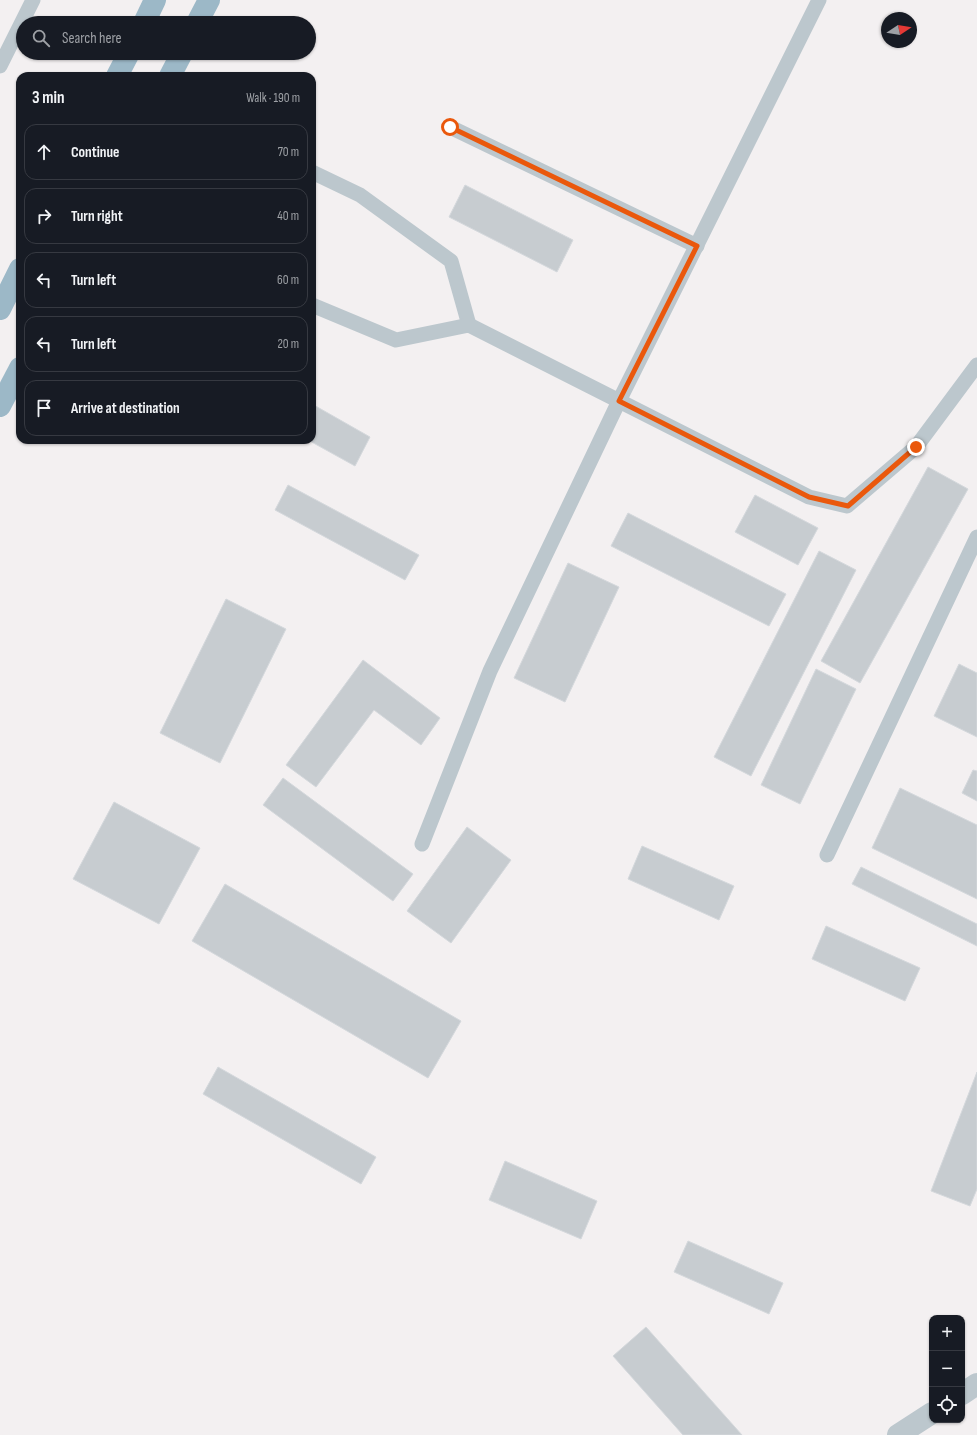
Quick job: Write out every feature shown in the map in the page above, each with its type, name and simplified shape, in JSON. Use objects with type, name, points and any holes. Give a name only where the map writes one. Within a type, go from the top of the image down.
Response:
[{"type":"highway","points":[[147,16],[155,0]]},
{"type":"highway","points":[[201,16],[209,0]]},
{"type":"highway","points":[[119,72],[125,60]]},
{"type":"highway","points":[[172,72],[178,60]]},
{"type":"highway","points":[[0,309],[16,278]]},
{"type":"highway","points":[[0,406],[16,376]]},
{"type":"street","points":[[965,1392],[977,1384]]},
{"type":"street","points":[[898,1435],[929,1415]]},
{"type":"lane","points":[[25,16],[33,0]]},
{"type":"lane","points":[[422,844],[490,671],[619,401],[819,0]]},
{"type":"lane","points":[[0,66],[16,34]]},
{"type":"lane","points":[[450,127],[697,246]]},
{"type":"lane","points":[[316,174],[360,195],[451,261],[469,325]]},
{"type":"lane","points":[[316,307],[396,340],[469,325],[809,497],[848,506],[916,447],[977,364]]},
{"type":"lane","points":[[827,855],[977,537]]},
{"type":"building","points":[[465,185],[573,240],[557,272],[449,217]]},
{"type":"building","points":[[316,406],[370,437],[355,466],[315,444]]},
{"type":"building","points":[[928,467],[968,489],[860,683],[821,661]]},
{"type":"building","points":[[288,485],[419,555],[405,580],[275,510]]},
{"type":"building","points":[[755,495],[818,528],[798,565],[735,532]]},
{"type":"building","points":[[628,513],[786,594],[769,626],[611,546]]},
{"type":"building","points":[[819,551],[856,570],[751,776],[714,757]]},
{"type":"building","points":[[568,563],[619,587],[565,702],[514,678]]},
{"type":"building","points":[[226,599],[286,629],[220,763],[160,733]]},
{"type":"building","points":[[363,660],[440,718],[421,745],[374,710],[316,787],[286,765]]},
{"type":"building","points":[[959,664],[977,673],[977,737],[934,716]]},
{"type":"building","points":[[816,669],[856,689],[800,804],[761,785]]},
{"type":"building","points":[[973,770],[977,771],[977,801],[962,793]]},
{"type":"building","points":[[283,778],[413,874],[393,901],[263,805]]},
{"type":"building","points":[[900,788],[977,825],[977,899],[872,848]]},
{"type":"building","points":[[114,802],[200,848],[159,924],[73,879]]},
{"type":"building","points":[[467,827],[511,860],[451,943],[407,911]]},
{"type":"building","points":[[642,846],[734,886],[719,920],[628,879]]},
{"type":"building","points":[[861,867],[977,924],[977,946],[852,884]]},
{"type":"building","points":[[225,884],[461,1021],[428,1078],[192,941]]},
{"type":"building","points":[[826,926],[920,968],[905,1001],[812,959]]},
{"type":"building","points":[[218,1067],[376,1157],[361,1184],[203,1094]]},
{"type":"building","points":[[977,1072],[977,1189],[970,1206],[931,1191]]},
{"type":"building","points":[[505,1161],[597,1201],[581,1239],[489,1200]]},
{"type":"building","points":[[688,1241],[783,1283],[769,1314],[674,1272]]},
{"type":"building","points":[[646,1327],[742,1435],[683,1435],[613,1356]]},
{"type":"route","points":[[450,127],[697,246],[619,401],[809,497],[848,506],[916,447]]}]
